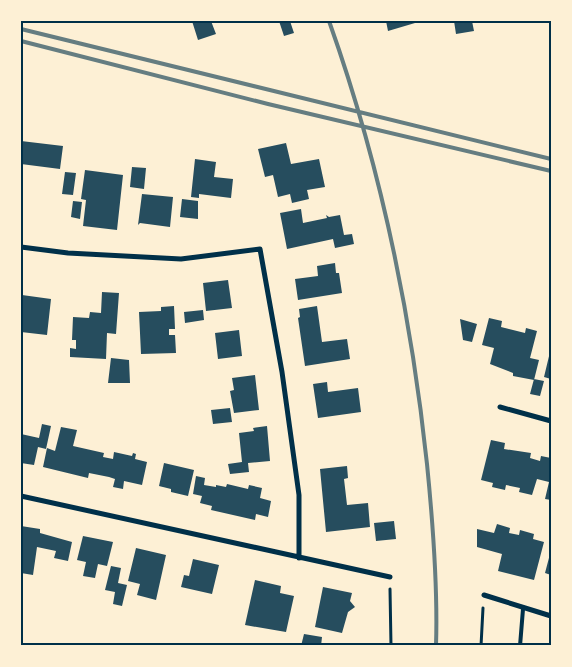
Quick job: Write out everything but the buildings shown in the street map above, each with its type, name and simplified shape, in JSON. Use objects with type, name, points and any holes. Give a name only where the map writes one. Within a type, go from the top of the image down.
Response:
[{"type":"street","points":[[21,248],[68,253],[181,259],[260,250],[282,372],[299,495],[299,558]]},
{"type":"street","points":[[500,407],[551,421]]},
{"type":"street","points":[[21,496],[390,577]]},
{"type":"street","points":[[484,595],[551,616]]},
{"type":"lane","points":[[520,646],[523,608]]},
{"type":"path","points":[[390,577],[391,646]]},
{"type":"path","points":[[481,646],[484,595]]},
{"type":"railway","points":[[329,21],[364,129],[378,184],[391,240],[412,351],[431,509],[436,577],[436,646]]},
{"type":"railway","points":[[21,29],[551,159]]},
{"type":"railway","points":[[21,41],[268,104],[551,171]]}]
